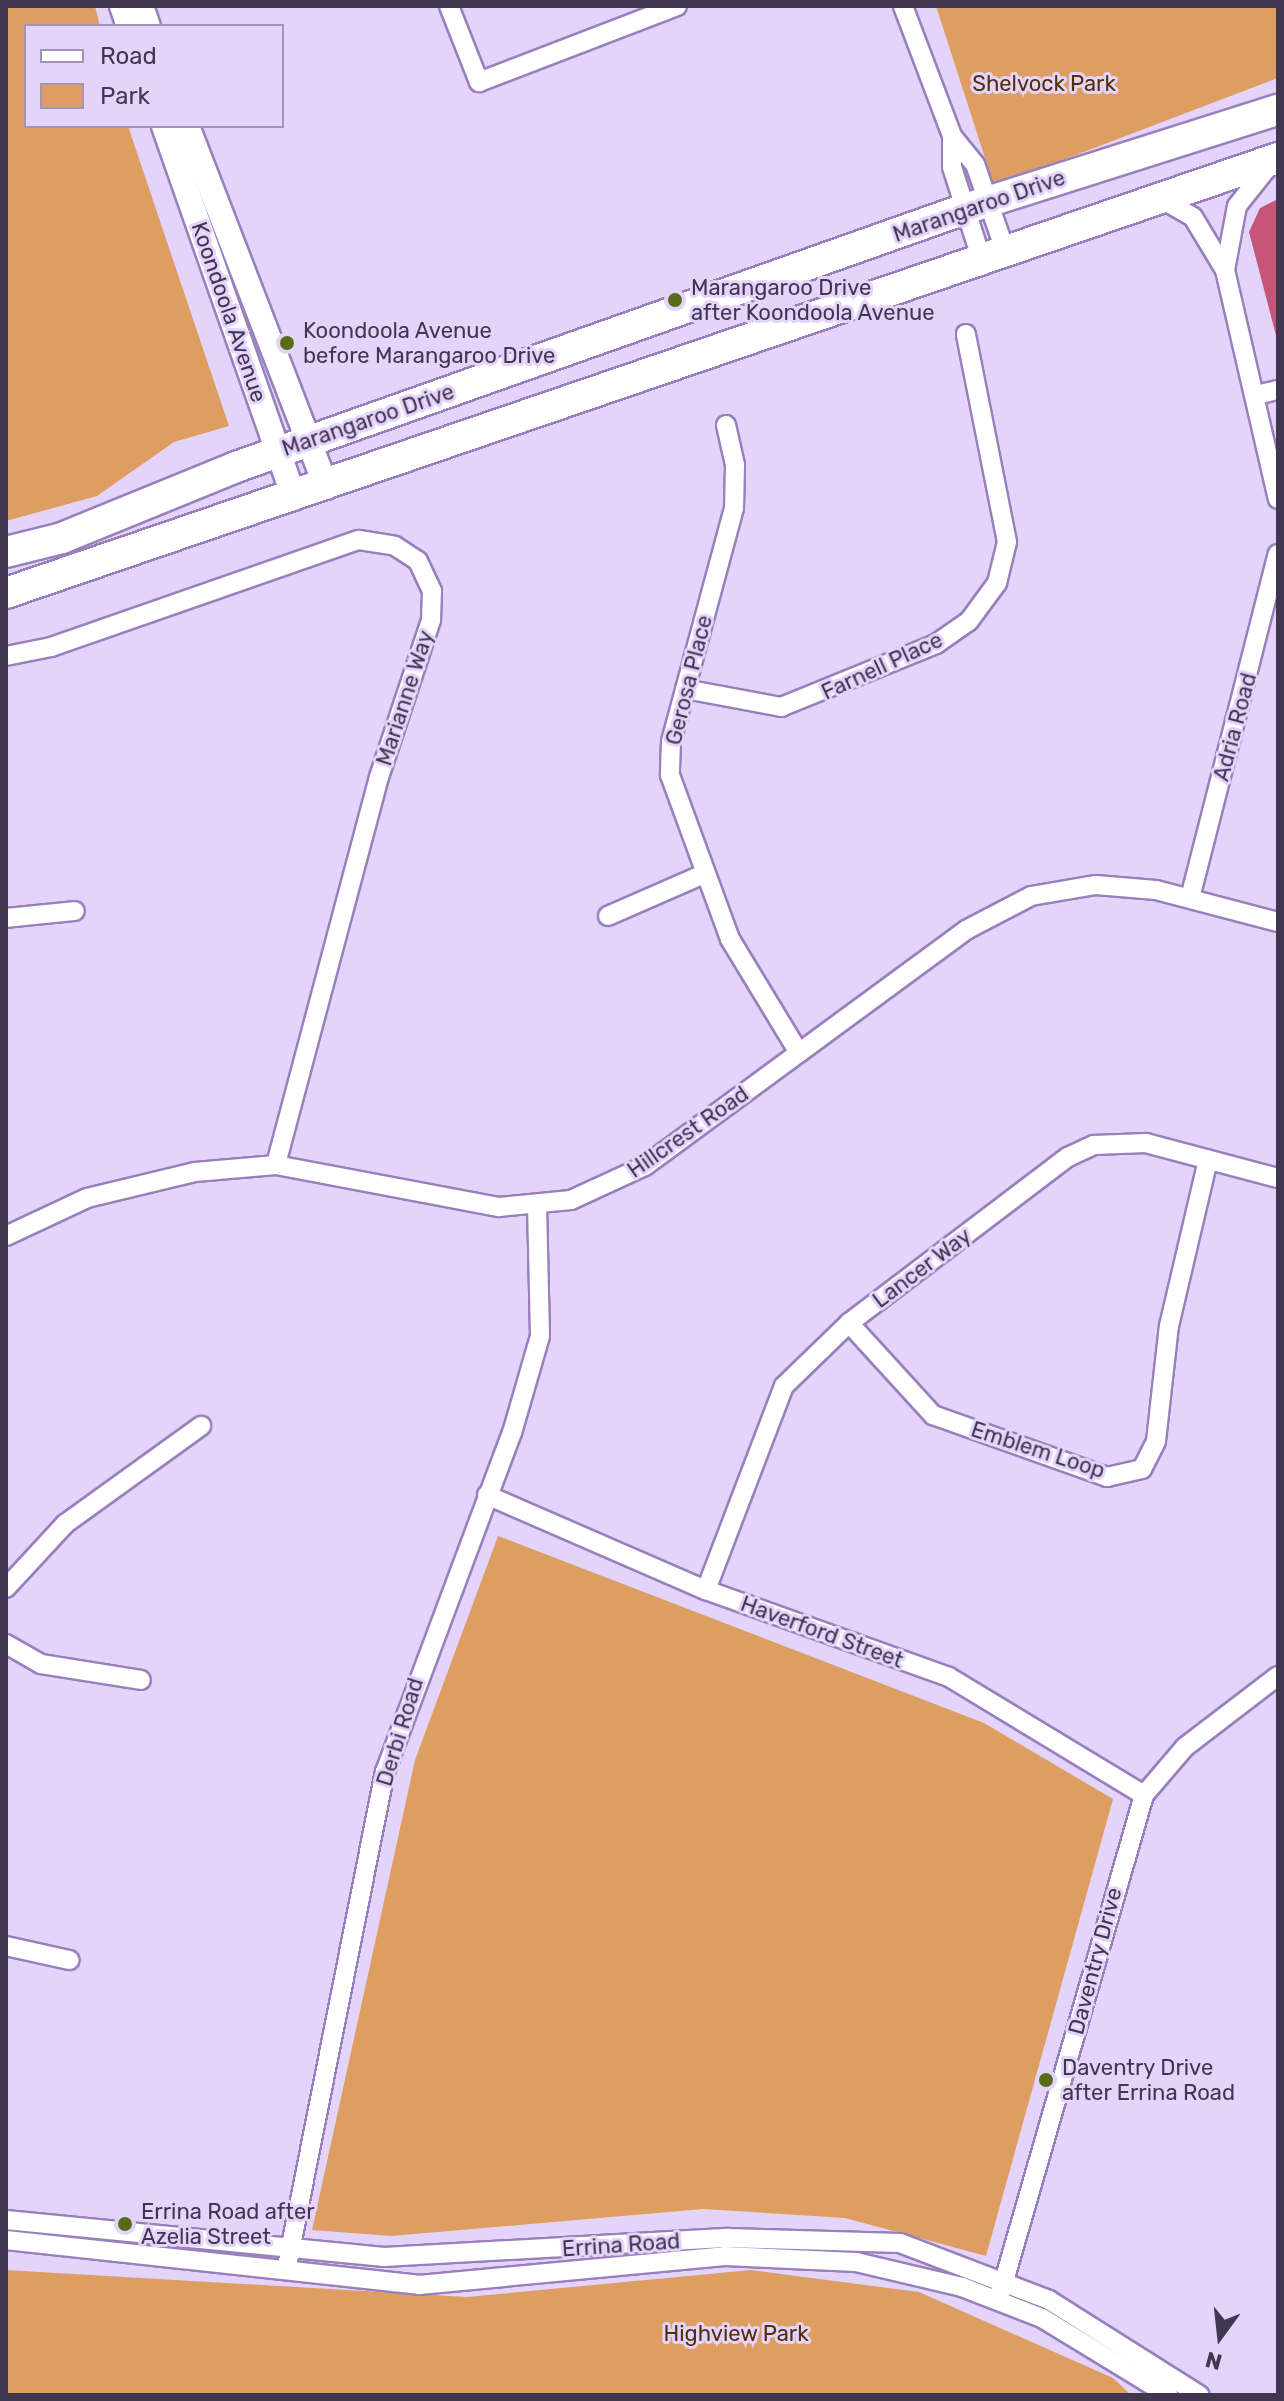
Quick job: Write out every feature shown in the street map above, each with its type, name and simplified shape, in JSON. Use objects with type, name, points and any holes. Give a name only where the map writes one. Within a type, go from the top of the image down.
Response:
[{"type":"main road","name":"Marangaroo Drive","points":[[6,552],[62,538],[278,452],[977,205],[1278,110]]},
{"type":"main road","points":[[6,593],[294,498],[994,257],[1158,197],[1276,159]]},
{"type":"street","points":[[449,6],[479,82],[677,6]]},
{"type":"street","points":[[903,6],[994,257]]},
{"type":"street","name":"Koondoola Avenue","points":[[165,128],[294,498]]},
{"type":"street","name":"Koondoola Avenue","points":[[188,128],[326,487]]},
{"type":"street","points":[[1225,270],[1237,206],[1276,159]]},
{"type":"street","points":[[1158,197],[1193,217],[1225,270],[1278,499]]},
{"type":"street","points":[[977,205],[994,257]]},
{"type":"street","name":"Farnell Place","points":[[685,689],[781,707],[936,644],[969,621],[997,583],[1007,542],[966,334]]},
{"type":"street","points":[[1256,395],[1278,390]]},
{"type":"street","name":"Gerosa Place","points":[[726,425],[735,465],[734,508],[685,689],[670,775],[730,939],[799,1053]]},
{"type":"street","name":"Marianne Way","points":[[6,656],[51,647],[359,540],[395,546],[418,561],[432,591],[431,620],[379,777],[276,1165]]},
{"type":"street","name":"Adria Road","points":[[1190,898],[1278,554]]},
{"type":"street","points":[[608,916],[704,874]]},
{"type":"street","name":"Hillcrest Road","points":[[6,1236],[87,1198],[195,1172],[276,1165],[499,1207],[571,1200],[645,1166],[966,930],[1031,896],[1096,885],[1190,898],[1278,922]]},
{"type":"street","points":[[6,918],[75,911]]},
{"type":"street","name":"Lancer Way","points":[[706,1590],[784,1386],[849,1323],[1068,1157],[1094,1145],[1146,1143],[1278,1178]]},
{"type":"street","name":"Emblem Loop","points":[[849,1323],[933,1415],[1107,1477],[1142,1469],[1156,1441],[1169,1326],[1208,1160]]},
{"type":"street","name":"Derbi Road","points":[[286,2272],[385,1772],[487,1495],[540,1336],[537,1205]]},
{"type":"street","points":[[6,1588],[65,1524],[201,1426]]},
{"type":"street","name":"Haverford Street","points":[[487,1495],[706,1590],[949,1677],[1144,1795]]},
{"type":"street","points":[[6,1644],[41,1664],[141,1680]]},
{"type":"street","name":"Daventry Drive","points":[[1002,2292],[1144,1795],[1185,1747],[1278,1676]]},
{"type":"street","points":[[6,1946],[69,1960]]},
{"type":"street","name":"Errina Road","points":[[6,2220],[289,2252],[467,2256],[789,2237],[900,2243],[1002,2292],[1109,2332],[1199,2395]]},
{"type":"street","name":"Errina Road","points":[[6,2240],[286,2272],[437,2285],[473,2275],[793,2255],[896,2269],[1002,2292],[1168,2395]]},
{"type":"green space","points":[[6,6],[95,6],[100,24],[24,24],[24,128],[129,128],[229,426],[174,442],[97,496],[6,521]]},
{"type":"green space","name":"Shelvock Park","points":[[936,6],[1278,6],[1278,78],[994,186]]},
{"type":"green space","points":[[498,1536],[984,1723],[1113,1799],[986,2256],[845,2218],[703,2209],[391,2236],[312,2230],[415,1760]]},
{"type":"green space","name":"Highview Park","points":[[6,2270],[467,2297],[751,2270],[919,2292],[1113,2378],[1131,2395],[6,2395]]},
{"type":"shaded area","points":[[1278,199],[1278,343],[1249,232],[1260,208]]},
{"type":"place","name":"Marangaroo Drive after Koondoola Avenue","points":[[675,300]]},
{"type":"place","name":"Koondoola Avenue before Marangaroo Drive","points":[[287,343]]},
{"type":"place","name":"Daventry Drive after Errina Road","points":[[1046,2080]]},
{"type":"place","name":"Errina Road after Azelia Street","points":[[125,2224]]}]
